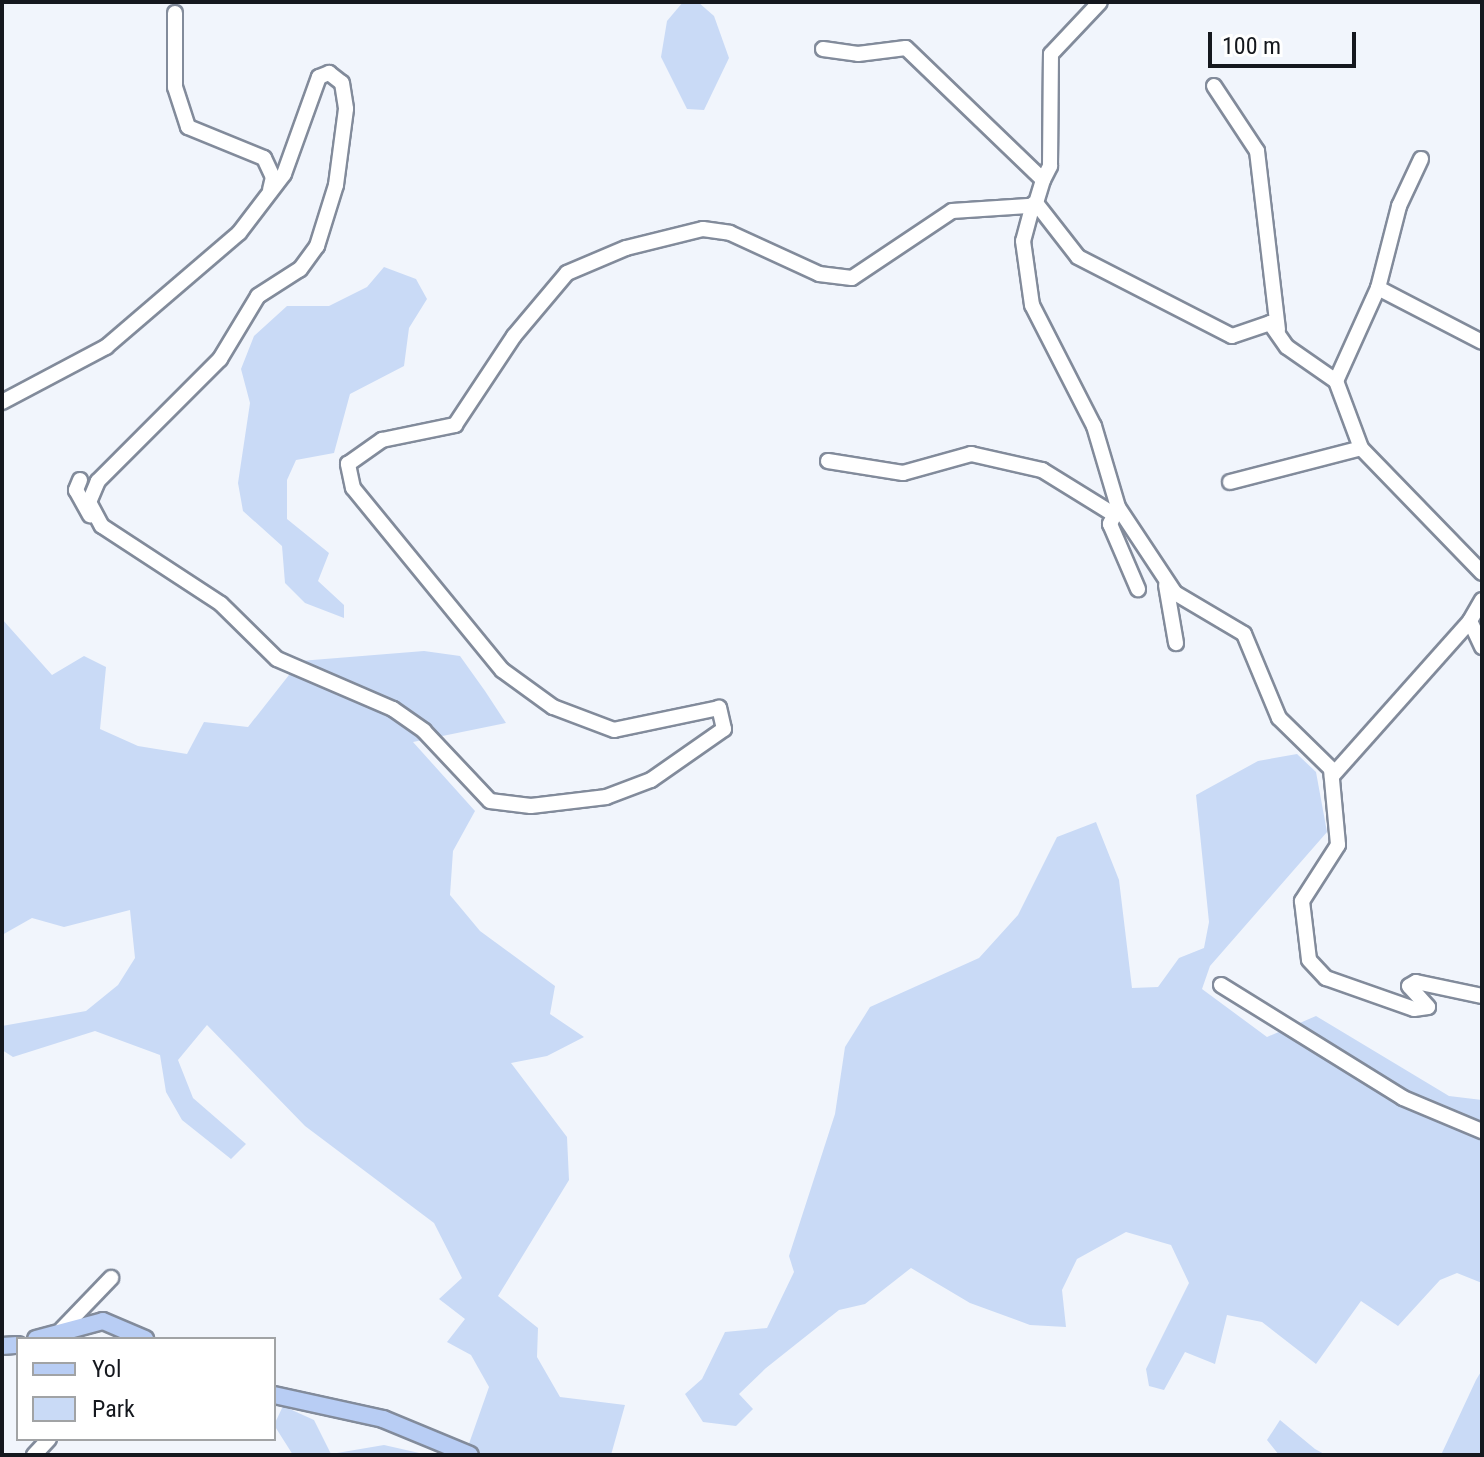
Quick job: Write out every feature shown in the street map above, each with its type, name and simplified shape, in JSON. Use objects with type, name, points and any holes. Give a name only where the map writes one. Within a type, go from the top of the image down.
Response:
[{"type":"main road","points":[[42,1337],[103,1321],[140,1337]]},
{"type":"main road","points":[[276,1395],[383,1419],[470,1455]]},
{"type":"street","points":[[1100,2],[1051,54],[1050,166],[1032,204],[1023,241],[1032,305],[1094,426],[1117,511],[1165,572],[1175,593],[1244,634],[1279,718],[1332,776],[1338,845],[1302,901],[1309,960],[1326,978],[1414,1009],[1428,1007],[1409,986],[1416,982],[1482,996]]},
{"type":"street","points":[[175,13],[171,59],[188,127],[264,158],[273,177],[269,194]]},
{"type":"street","points":[[823,49],[906,48],[1043,180]]},
{"type":"street","points":[[2,402],[106,347],[239,233],[284,174],[319,77],[329,73],[342,83],[346,109],[336,185],[317,246],[300,269],[258,296],[200,383],[98,481],[89,502],[102,526]]},
{"type":"street","points":[[1214,86],[1257,151],[1278,330]]},
{"type":"street","points":[[1336,381],[1378,288],[1399,206],[1421,159]]},
{"type":"street","points":[[1032,204],[1078,257],[1123,284],[1232,336],[1270,323],[1278,330],[1287,347],[1336,381],[1361,448],[1482,573]]},
{"type":"street","points":[[80,480],[82,501],[102,526],[221,604],[277,659],[403,716],[490,801],[531,806],[606,797],[651,780],[724,729],[719,708],[614,730],[553,707],[502,670],[353,488],[348,464],[382,440],[455,425],[567,273],[626,248],[703,229],[730,233],[819,274],[852,278],[952,211],[1032,204]]},
{"type":"street","points":[[1378,288],[1482,342]]},
{"type":"street","points":[[1230,482],[1361,448]]},
{"type":"street","points":[[828,461],[903,473],[971,454],[1042,470],[1117,511]]},
{"type":"street","points":[[1117,511],[1110,524],[1138,589]]},
{"type":"street","points":[[1165,572],[1176,643]]},
{"type":"street","points":[[1332,776],[1470,621],[1482,600]]},
{"type":"street","points":[[1470,621],[1482,647]]},
{"type":"street","points":[[1221,985],[1403,1098],[1482,1131]]},
{"type":"street","points":[[55,1333],[111,1278]]},
{"type":"green space","points":[[683,2],[698,2],[714,16],[729,58],[704,110],[687,109],[661,57],[667,21]]},
{"type":"green space","points":[[384,267],[416,279],[427,299],[409,328],[404,366],[350,394],[334,453],[296,460],[287,480],[287,519],[329,553],[318,581],[344,605],[344,618],[305,603],[285,583],[282,546],[243,511],[238,483],[250,403],[241,369],[254,336],[287,306],[329,306],[367,287]]},
{"type":"green space","points":[[2,619],[52,675],[84,656],[106,667],[100,729],[138,746],[187,754],[204,722],[248,727],[300,661],[424,651],[460,656],[506,723],[413,742],[475,811],[453,851],[450,895],[480,931],[555,986],[550,1014],[584,1037],[547,1056],[511,1063],[567,1137],[569,1180],[498,1296],[538,1328],[537,1357],[560,1397],[625,1405],[611,1455],[465,1455],[489,1387],[471,1355],[447,1342],[465,1319],[439,1299],[462,1278],[434,1223],[305,1126],[207,1025],[178,1060],[193,1098],[246,1144],[231,1159],[182,1120],[166,1092],[160,1055],[95,1031],[13,1057],[2,1050],[2,1026],[86,1011],[118,985],[135,958],[130,910],[64,927],[32,918],[2,935]]},
{"type":"green space","points":[[1297,754],[1316,772],[1327,832],[1210,966],[1202,989],[1267,1037],[1316,1016],[1449,1096],[1482,1100],[1482,1283],[1457,1273],[1440,1280],[1398,1326],[1361,1301],[1316,1364],[1262,1322],[1227,1315],[1215,1364],[1185,1352],[1164,1390],[1149,1386],[1146,1369],[1189,1283],[1171,1245],[1126,1232],[1077,1259],[1062,1290],[1066,1327],[1030,1325],[970,1303],[911,1268],[865,1304],[839,1310],[766,1368],[739,1394],[753,1409],[736,1426],[703,1422],[685,1394],[702,1379],[725,1332],[767,1328],[794,1272],[789,1256],[835,1114],[845,1047],[870,1007],[979,958],[1018,915],[1057,837],[1096,822],[1119,880],[1132,988],[1158,987],[1179,958],[1204,948],[1209,922],[1196,795],[1258,761]]},
{"type":"green space","points":[[1482,1370],[1482,1455],[1441,1455],[1476,1380]]},
{"type":"green space","points":[[283,1406],[314,1420],[331,1454],[384,1445],[428,1455],[293,1455],[276,1428]]},
{"type":"green space","points":[[1280,1420],[1326,1455],[1279,1455],[1267,1440]]}]
